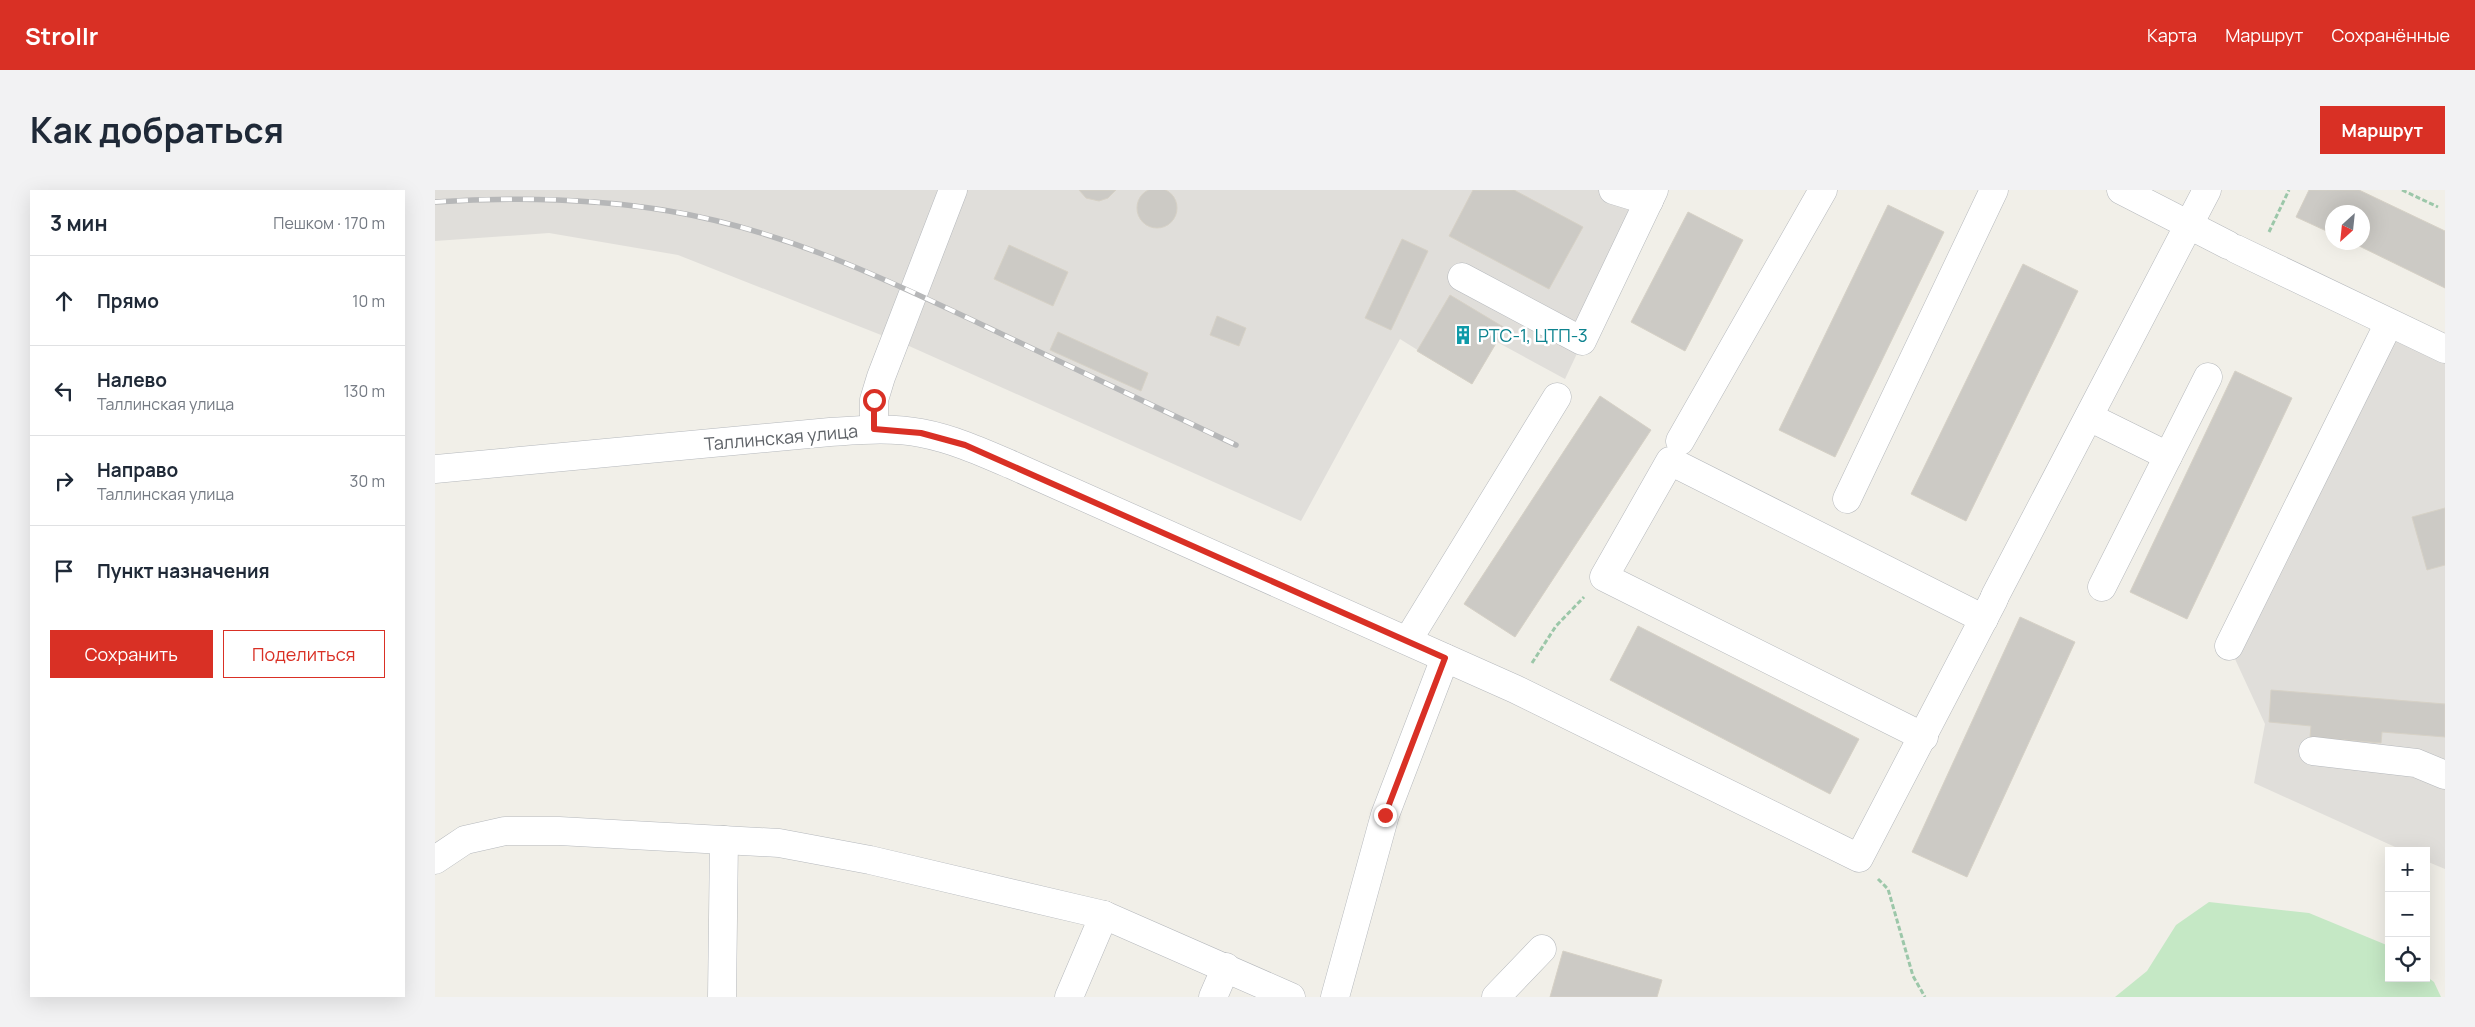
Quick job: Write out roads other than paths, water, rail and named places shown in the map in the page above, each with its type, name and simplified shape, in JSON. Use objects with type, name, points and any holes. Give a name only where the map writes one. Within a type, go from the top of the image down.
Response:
[{"type":"street","points":[[874,429],[874,400],[881,377],[953,190]]},
{"type":"street","points":[[1462,276],[1582,341],[1651,195],[1613,190]]},
{"type":"street","points":[[1823,190],[1604,578],[1924,737],[2207,190]]},
{"type":"street","points":[[1847,499],[1994,190]]},
{"type":"street","points":[[2121,190],[2189,226],[2445,349]]},
{"type":"street","points":[[2229,646],[2389,323]]},
{"type":"street","points":[[2101,587],[2208,377]]},
{"type":"street","points":[[1408,640],[1557,397]]},
{"type":"street","points":[[2089,417],[2168,456]]},
{"type":"street","name":"Таллинская улица","points":[[435,469],[874,429],[921,433],[965,445],[1515,689],[1859,858],[1924,737]]},
{"type":"street","points":[[1676,450],[1991,605]]},
{"type":"street","points":[[1335,997],[1385,815],[1445,658]]},
{"type":"street","points":[[2313,751],[2416,763],[2445,775]]},
{"type":"street","points":[[435,860],[465,840],[505,831],[559,831],[779,843],[870,860],[1104,914],[1291,997]]},
{"type":"street","points":[[722,997],[724,840]]},
{"type":"street","points":[[1069,997],[1104,914]]},
{"type":"street","points":[[1496,997],[1541,949]]},
{"type":"street","points":[[1213,997],[1226,967]]},
{"type":"railway","points":[[435,202],[523,199],[611,203],[669,211],[753,230],[793,243],[873,274],[1236,445]]},
{"type":"place","name":"РТС-1, ЦТП-3","points":[[1463,335]]}]
